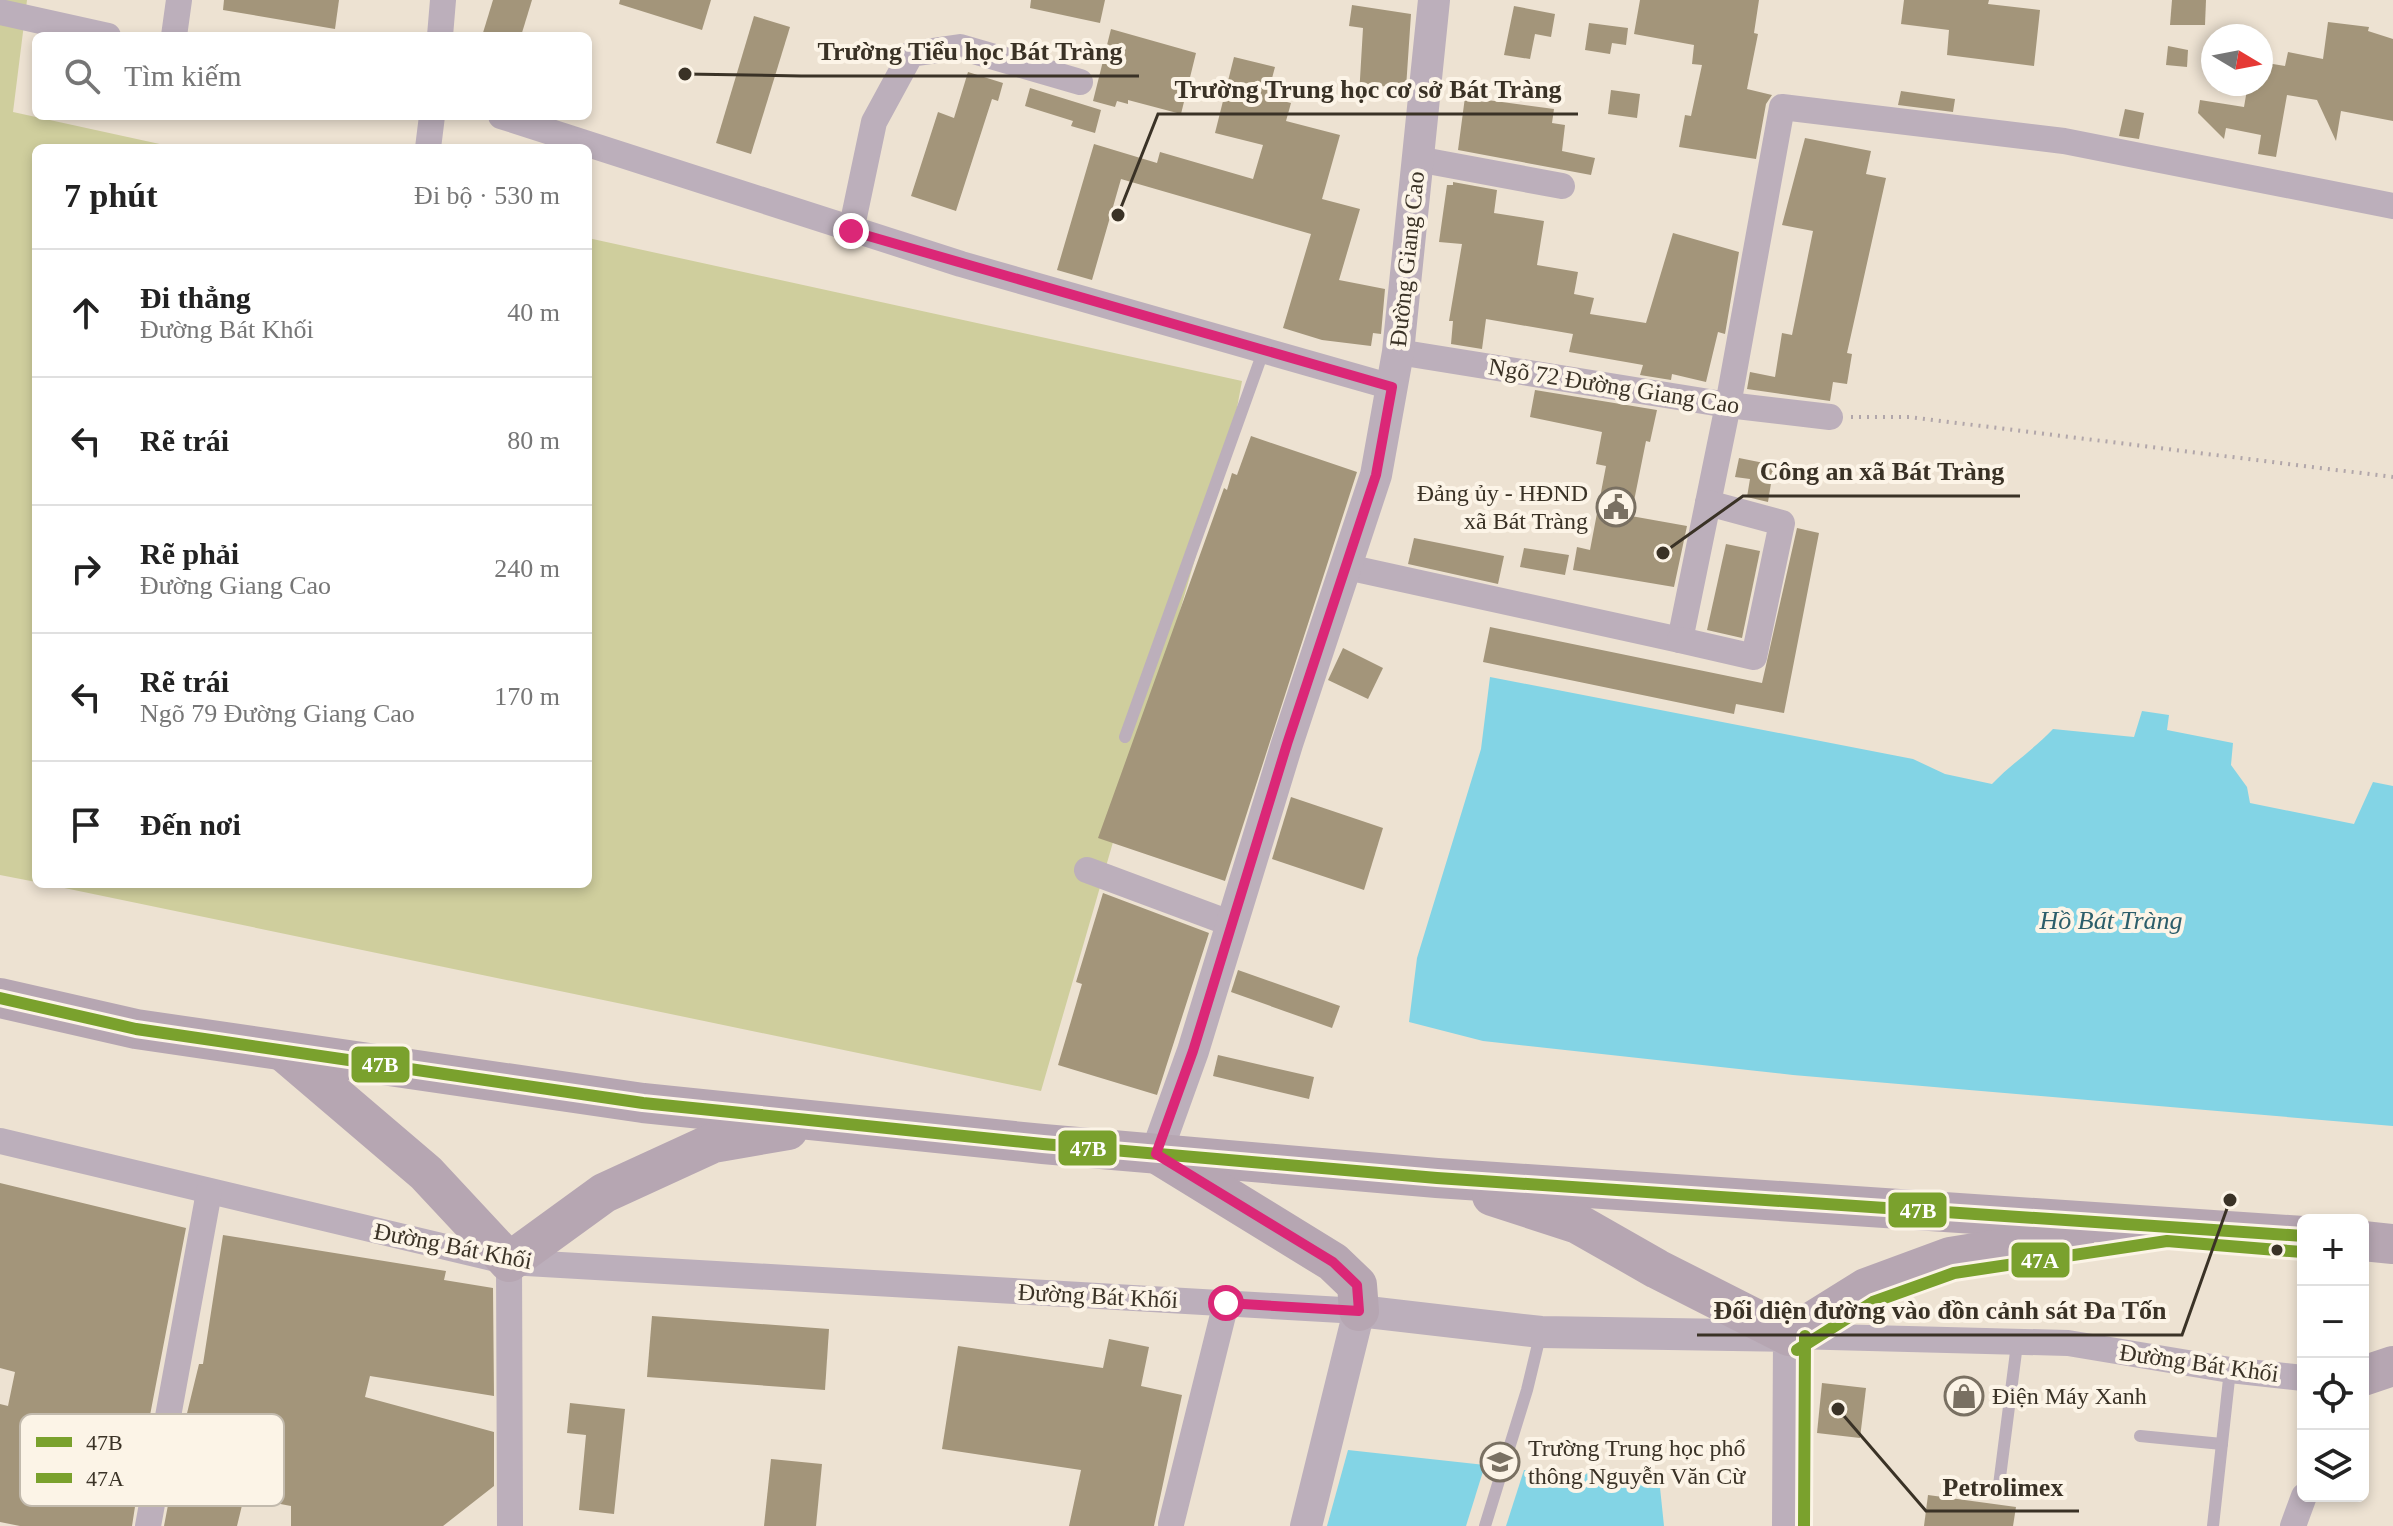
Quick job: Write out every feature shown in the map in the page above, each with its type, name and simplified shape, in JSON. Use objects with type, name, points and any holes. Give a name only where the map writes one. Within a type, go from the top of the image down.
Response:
[{"type":"main road","points":[[0,998],[136,1029],[643,1103],[1156,1154],[1437,1178],[2297,1236]]},
{"type":"main road","points":[[283,1051],[426,1173],[509,1262],[604,1193],[713,1143],[844,1121]]},
{"type":"main road","points":[[1156,1154],[1333,1262],[1357,1285],[1359,1311]]},
{"type":"main road","points":[[1437,1178],[1578,1224],[1657,1269],[1789,1336],[1866,1288],[1950,1257],[2166,1225]]},
{"type":"main road","points":[[2369,1242],[2393,1244]]},
{"type":"main road","points":[[2369,1374],[2393,1366]]},
{"type":"street","points":[[175,32],[179,0]]},
{"type":"street","points":[[440,32],[443,0]]},
{"type":"street","name":"Đường Giang Cao","points":[[1156,1154],[1193,1051],[1287,744],[1376,475],[1398,352],[1434,0]]},
{"type":"street","points":[[0,12],[90,32]]},
{"type":"street","points":[[851,231],[874,122],[911,54],[960,47],[1080,82]]},
{"type":"street","points":[[1680,640],[1728,405],[1782,107],[2064,141],[2393,206]]},
{"type":"street","points":[[428,144],[432,120]]},
{"type":"street","points":[[513,120],[586,144]]},
{"type":"street","points":[[592,146],[851,231],[1392,387]]},
{"type":"street","points":[[1417,159],[1562,186]]},
{"type":"street","name":"Ngõ 72 Đường Giang Cao","points":[[1398,352],[1728,405],[1830,417]]},
{"type":"street","points":[[1347,567],[1754,657],[1782,523],[1708,503]]},
{"type":"street","points":[[1087,870],[1232,924]]},
{"type":"street","name":"Đường Bát Khối","points":[[0,1141],[509,1262],[1359,1311],[1541,1332],[2068,1343],[2230,1370],[2297,1377]]},
{"type":"street","points":[[168,1414],[209,1192]]},
{"type":"street","points":[[509,1262],[510,1526]]},
{"type":"street","points":[[1171,1524],[1226,1303]]},
{"type":"street","points":[[1306,1526],[1359,1311]]},
{"type":"street","points":[[1788,1526],[1789,1336]]},
{"type":"street","points":[[2369,1385],[2393,1387]]},
{"type":"street","points":[[2293,1526],[2302,1502]]},
{"type":"street","points":[[148,1526],[152,1506]]},
{"type":"lane","points":[[1125,737],[1263,352]]},
{"type":"lane","points":[[1485,1526],[1527,1390],[1541,1332]]},
{"type":"lane","points":[[1999,1485],[2017,1344]]},
{"type":"lane","points":[[2213,1526],[2230,1370]]},
{"type":"lane","points":[[2140,1436],[2222,1444]]},
{"type":"path","points":[[1830,417],[1909,417],[2393,477]]},
{"type":"green space","points":[[0,0],[27,0],[13,112],[32,116],[32,120],[50,120],[160,144],[32,144],[32,881],[0,875]]},
{"type":"green space","points":[[592,239],[1242,381],[1234,424],[1041,1091],[64,888],[592,888]]},
{"type":"water","name":"Hồ Bát Tràng","points":[[1490,677],[1913,759],[1945,774],[1992,784],[2053,729],[2134,737],[2142,711],[2169,715],[2167,730],[2233,743],[2231,765],[2247,787],[2250,803],[2354,824],[2373,782],[2393,786],[2393,1126],[1793,1075],[1483,1041],[1409,1022],[1417,958],[1481,749]]},
{"type":"water","points":[[1348,1450],[1485,1465],[1466,1526],[1327,1526]]},
{"type":"water","points":[[1524,1470],[1659,1478],[1664,1526],[1506,1526]]},
{"type":"building","points":[[224,0],[339,0],[335,29],[223,10]]},
{"type":"building","points":[[493,0],[532,0],[522,32],[483,32]]},
{"type":"building","points":[[620,0],[711,0],[702,30],[619,4]]},
{"type":"building","points":[[1031,0],[1105,0],[1100,23],[1030,8]]},
{"type":"building","points":[[1640,0],[1759,0],[1754,33],[1758,34],[1747,89],[1772,95],[1766,104],[1756,159],[1679,147],[1685,115],[1691,116],[1702,65],[1692,64],[1694,45],[1634,34]]},
{"type":"building","points":[[1904,0],[1989,0],[1988,4],[2040,10],[2034,66],[1947,55],[1949,30],[1901,24]]},
{"type":"building","points":[[2172,0],[2206,0],[2205,24],[2170,25]]},
{"type":"building","points":[[1352,5],[1411,14],[1406,88],[1380,86],[1379,98],[1359,96],[1363,28],[1349,26]]},
{"type":"building","points":[[1514,6],[1555,14],[1551,37],[1535,34],[1530,59],[1504,55]]},
{"type":"building","points":[[754,16],[790,27],[751,154],[716,143]]},
{"type":"building","points":[[2328,22],[2369,27],[2368,31],[2393,39],[2393,121],[2341,111],[2336,141],[2317,100],[2287,95],[2276,157],[2258,154],[2261,135],[2226,128],[2224,139],[2198,113],[2200,100],[2244,107],[2246,96],[2273,96],[2273,64],[2285,66],[2288,52],[2323,59]]},
{"type":"building","points":[[1589,23],[1628,28],[1626,45],[1612,43],[1610,54],[1585,50]]},
{"type":"building","points":[[1111,29],[1196,53],[1181,114],[1128,100],[1128,104],[1117,101],[1115,107],[1093,101]]},
{"type":"building","points":[[2168,46],[2188,50],[2187,67],[2166,65]]},
{"type":"building","points":[[1234,57],[1275,67],[1267,97],[1291,103],[1286,121],[1340,135],[1322,199],[1360,209],[1339,280],[1385,289],[1381,334],[1373,333],[1371,346],[1322,340],[1283,328],[1311,234],[1121,179],[1092,280],[1057,270],[1094,144],[1157,163],[1160,152],[1253,179],[1263,145],[1215,133]]},
{"type":"building","points":[[968,72],[1003,83],[998,101],[992,99],[956,211],[911,196],[938,112],[954,118]]},
{"type":"building","points":[[1030,88],[1101,110],[1095,133],[1071,126],[1073,121],[1025,106]]},
{"type":"building","points":[[1611,90],[1640,94],[1637,118],[1608,114]]},
{"type":"building","points":[[1901,91],[1955,99],[1953,112],[1898,105]]},
{"type":"building","points":[[1465,97],[1554,109],[1552,123],[1565,125],[1562,151],[1595,158],[1591,175],[1458,150]]},
{"type":"building","points":[[2125,109],[2144,113],[2139,139],[2119,136]]},
{"type":"building","points":[[1805,138],[1871,151],[1866,174],[1886,178],[1847,353],[1852,354],[1847,384],[1833,382],[1830,401],[1747,389],[1750,372],[1775,377],[1782,333],[1792,335],[1813,231],[1782,225]]},
{"type":"building","points":[[1453,182],[1497,190],[1494,213],[1544,221],[1537,265],[1578,272],[1574,294],[1594,298],[1590,314],[1646,323],[1673,233],[1739,252],[1725,334],[1718,332],[1706,382],[1672,374],[1671,380],[1640,375],[1643,365],[1569,352],[1573,334],[1486,319],[1482,349],[1451,344],[1453,321],[1449,321],[1462,244],[1439,242],[1447,185],[1453,185]]},
{"type":"building","points":[[1535,390],[1657,410],[1650,442],[1646,441],[1631,516],[1687,526],[1674,587],[1573,570],[1577,547],[1590,550],[1606,466],[1596,464],[1602,432],[1530,417]]},
{"type":"building","points":[[1251,436],[1357,472],[1225,881],[1098,838],[1224,488],[1227,490],[1232,473],[1237,475]]},
{"type":"building","points":[[1739,458],[1774,465],[1768,502],[1747,497],[1750,479],[1735,477]]},
{"type":"building","points":[[1797,528],[1819,533],[1784,713],[1736,704],[1734,714],[1483,662],[1490,627],[1762,683]]},
{"type":"building","points":[[1414,538],[1504,556],[1498,584],[1408,564]]},
{"type":"building","points":[[1726,544],[1760,551],[1742,638],[1707,630]]},
{"type":"building","points":[[1524,548],[1569,555],[1565,575],[1520,567]]},
{"type":"building","points":[[1343,648],[1383,668],[1368,699],[1328,680]]},
{"type":"building","points":[[1291,797],[1383,828],[1364,890],[1272,859]]},
{"type":"building","points":[[1103,893],[1209,933],[1157,1095],[1058,1065],[1082,984],[1076,982]]},
{"type":"building","points":[[1238,970],[1340,1006],[1332,1028],[1231,992]]},
{"type":"building","points":[[1218,1055],[1314,1077],[1309,1099],[1213,1076]]},
{"type":"building","points":[[0,1183],[186,1228],[150,1414],[20,1414],[20,1506],[135,1506],[132,1526],[20,1526],[0,1522],[0,1404],[8,1406],[15,1372],[0,1368]]},
{"type":"building","points":[[223,1235],[446,1271],[444,1280],[493,1288],[494,1396],[370,1376],[365,1397],[494,1432],[494,1486],[443,1526],[291,1526],[291,1506],[284,1505],[284,1414],[187,1414],[199,1364],[203,1364]]},
{"type":"building","points":[[652,1316],[829,1329],[825,1390],[647,1377]]},
{"type":"building","points":[[1109,1339],[1149,1347],[1141,1386],[1182,1395],[1154,1526],[1069,1526],[1081,1470],[942,1449],[958,1346],[1103,1368]]},
{"type":"building","points":[[1822,1383],[1866,1388],[1860,1438],[1817,1433]]},
{"type":"building","points":[[570,1403],[625,1409],[614,1514],[579,1510],[586,1435],[567,1433]]},
{"type":"building","points":[[771,1459],[822,1464],[816,1526],[764,1526]]},
{"type":"building","points":[[1928,1495],[2016,1507],[2013,1526],[1924,1526]]},
{"type":"building","points":[[168,1506],[242,1506],[237,1526],[164,1526]]},
{"type":"transit line","name":"47B","points":[[0,998],[136,1029],[643,1103],[1043,1144],[1437,1178],[2297,1236]]},
{"type":"transit line","name":"47A","points":[[1797,1350],[1873,1302],[1954,1273],[2167,1241],[2297,1252]]},
{"type":"transit line","name":"47A","points":[[1804,1526],[1805,1336]]},
{"type":"place","name":"Trường Tiểu học Bát Tràng","points":[[685,74]]},
{"type":"place","name":"Trường Trung học cơ sở Bát Tràng","points":[[1118,215]]},
{"type":"place","name":"Đảng ủy - HĐND xã Bát Tràng","points":[[1616,507]]},
{"type":"place","name":"Công an xã Bát Tràng","points":[[1663,553]]},
{"type":"place","name":"Đối diện đường vào đồn cảnh sát Đa Tốn","points":[[2230,1200]]},
{"type":"place","name":"Điện Máy Xanh","points":[[1964,1396]]},
{"type":"place","name":"Petrolimex","points":[[1838,1409]]},
{"type":"place","name":"Trường Trung học phổ thông Nguyễn Văn Cừ","points":[[1500,1462]]},
{"type":"route","points":[[851,231],[1392,387],[1376,475],[1353,551],[1287,744],[1193,1051],[1156,1154],[1333,1262],[1357,1285],[1359,1311],[1226,1303]]}]
